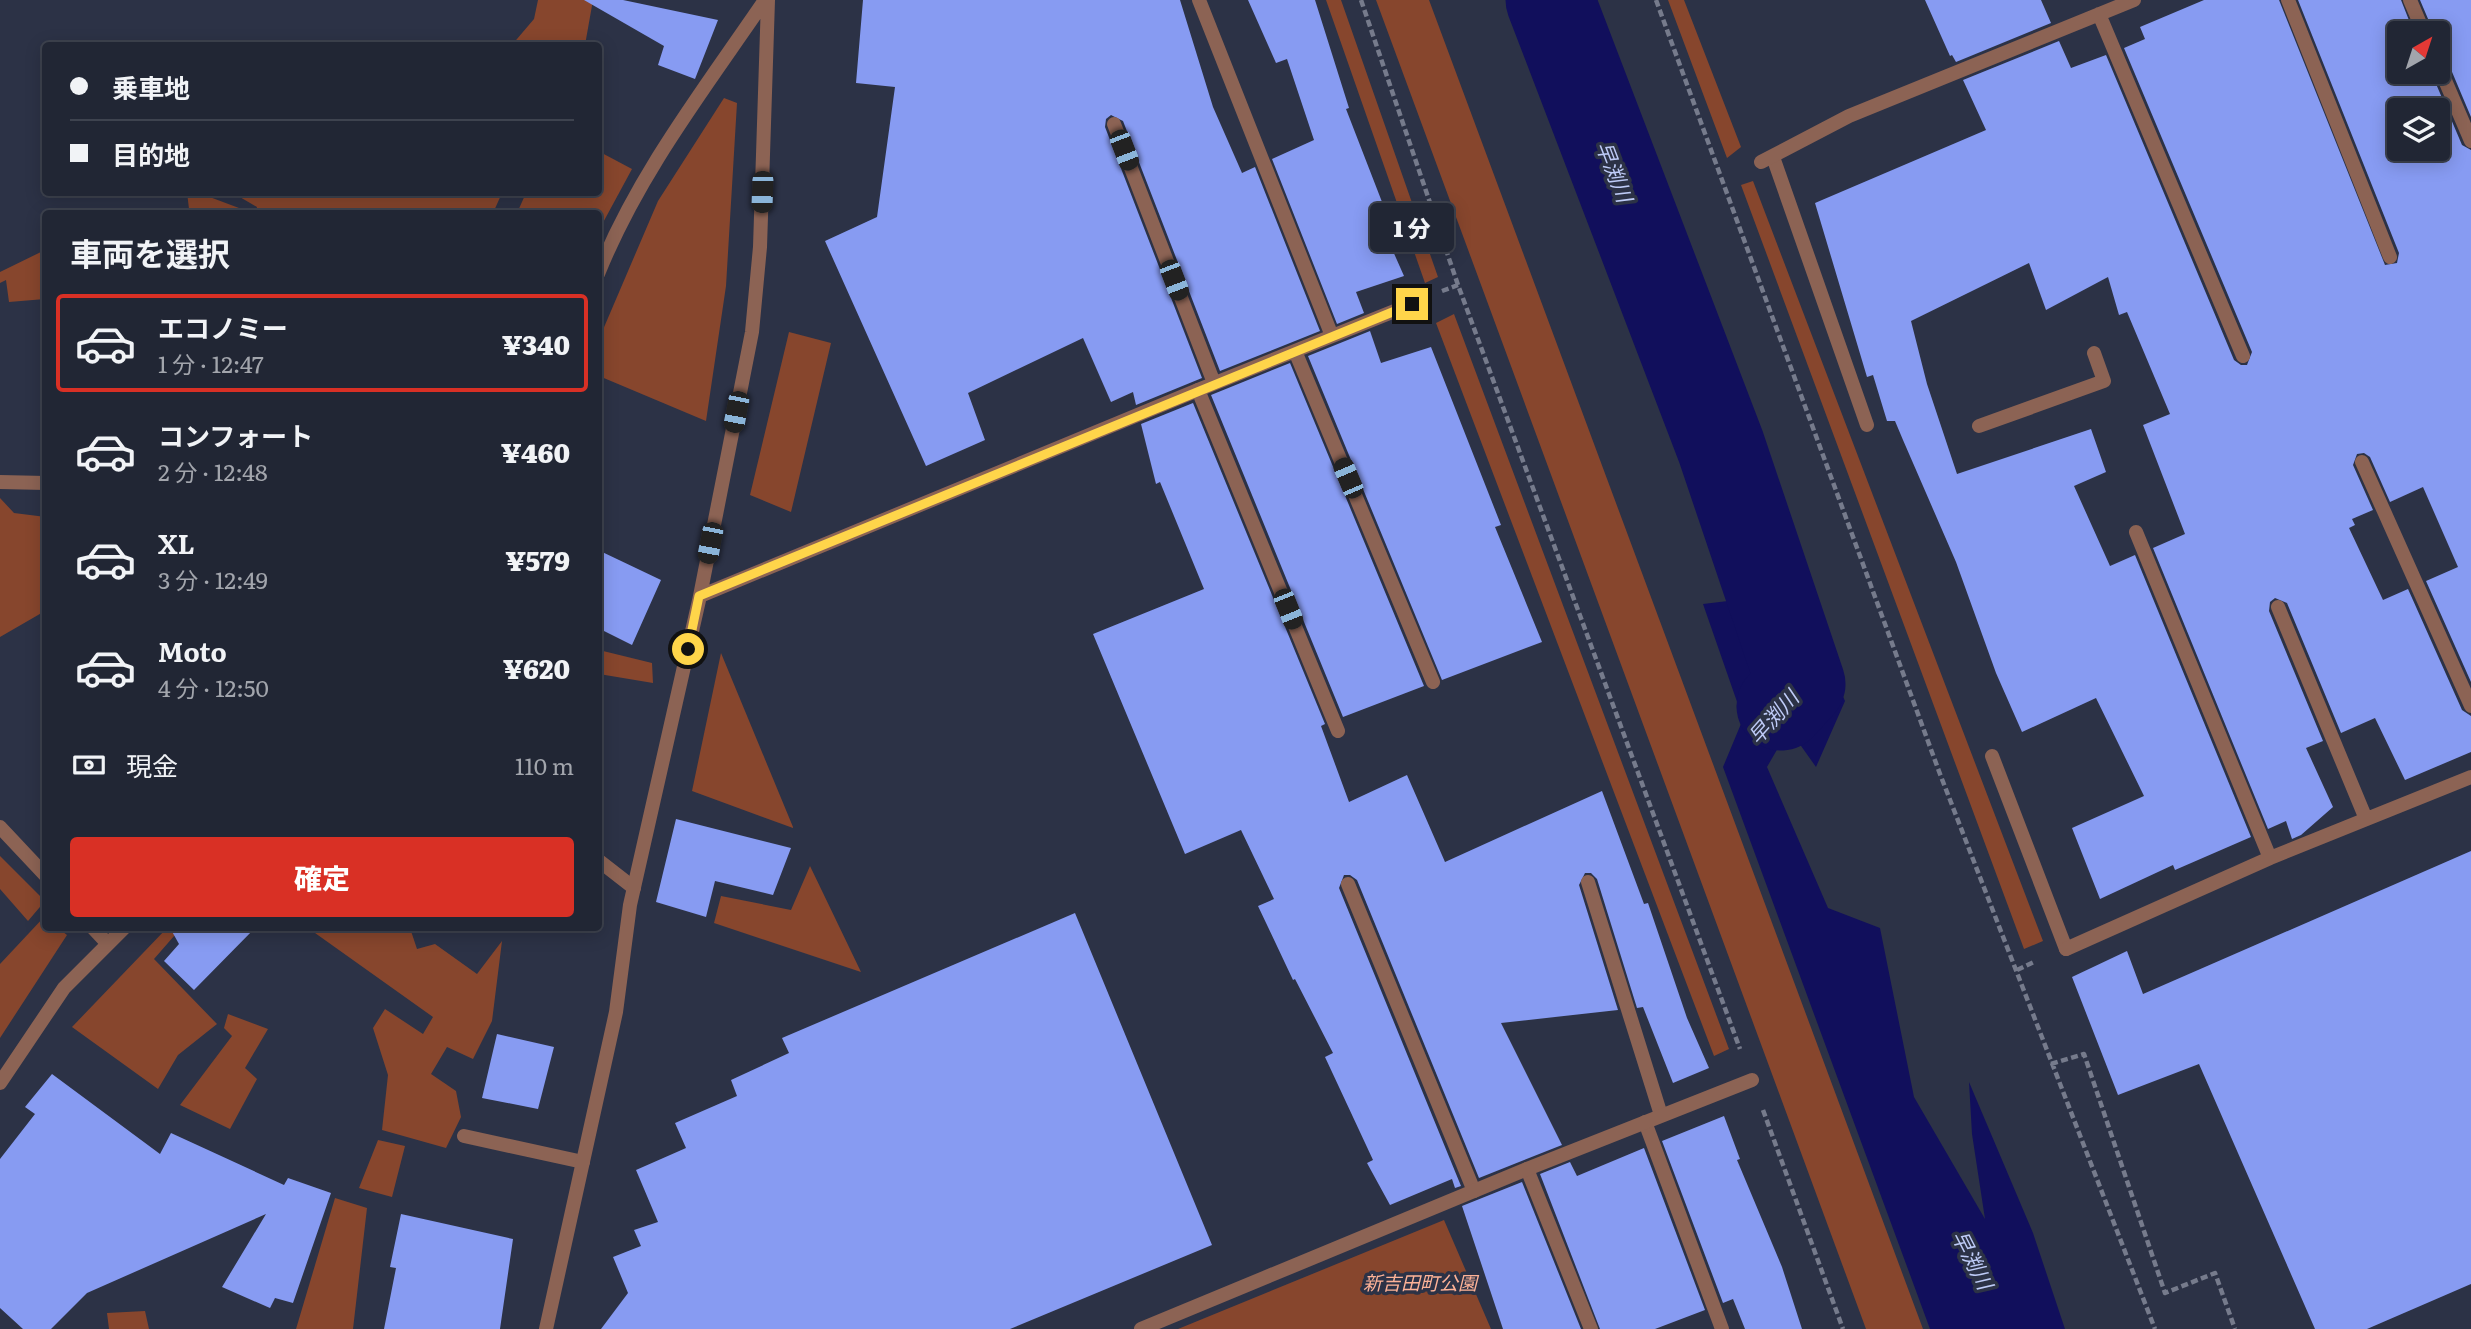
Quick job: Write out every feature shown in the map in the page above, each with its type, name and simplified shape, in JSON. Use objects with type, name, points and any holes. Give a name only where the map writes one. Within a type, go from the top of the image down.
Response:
[{"type":"street","points":[[602,265],[626,211],[652,166],[767,0]]},
{"type":"street","points":[[546,1329],[616,1012],[634,888],[699,596],[752,332],[760,247],[767,0]]},
{"type":"street","points":[[1199,0],[1332,335]]},
{"type":"street","points":[[1867,425],[1767,160],[1849,116],[2134,0]]},
{"type":"street","points":[[2288,0],[2389,257]]},
{"type":"street","points":[[2410,0],[2419,21]]},
{"type":"street","points":[[2099,15],[2243,356]]},
{"type":"street","points":[[2447,84],[2471,141]]},
{"type":"street","points":[[1114,124],[1214,383]]},
{"type":"street","points":[[699,596],[1412,304]]},
{"type":"street","points":[[1295,351],[1433,682]]},
{"type":"street","points":[[1979,426],[2104,381],[2094,353]]},
{"type":"street","points":[[1198,390],[1338,731]]},
{"type":"street","points":[[2362,462],[2471,706]]},
{"type":"street","points":[[0,482],[42,483]]},
{"type":"street","points":[[2136,532],[2270,858]]},
{"type":"street","points":[[2278,607],[2366,819]]},
{"type":"street","points":[[1992,755],[2066,949],[2270,858],[2471,777]]},
{"type":"street","points":[[0,827],[42,873]]},
{"type":"street","points":[[602,863],[634,888]]},
{"type":"street","points":[[1588,883],[1661,1115]]},
{"type":"street","points":[[1348,884],[1474,1191]]},
{"type":"street","points":[[96,931],[107,943]]},
{"type":"street","points":[[0,1083],[64,988],[121,931]]},
{"type":"street","points":[[1141,1329],[1527,1169],[1752,1080]]},
{"type":"street","points":[[1645,1122],[1722,1329]]},
{"type":"street","points":[[464,1136],[583,1162]]},
{"type":"street","points":[[1527,1169],[1591,1329]]},
{"type":"path","points":[[1361,0],[1458,285],[1843,1329]]},
{"type":"path","points":[[1656,0],[1940,774],[2155,1329]]},
{"type":"path","points":[[2017,970],[2032,963]]},
{"type":"path","points":[[2051,1064],[2084,1054],[2165,1293],[2215,1273],[2235,1329]]},
{"type":"green space","points":[[538,0],[593,0],[586,42],[514,42],[534,19]]},
{"type":"green space","points":[[1326,0],[1341,0],[1438,277],[1425,283]]},
{"type":"green space","points":[[1376,0],[1429,0],[1923,1329],[1866,1329]]},
{"type":"green space","points":[[1668,0],[1684,0],[1741,147],[1727,158]]},
{"type":"green space","points":[[724,98],[737,103],[726,286],[706,421],[602,377],[602,332],[658,201]]},
{"type":"green space","points":[[602,153],[632,169],[602,224],[602,210],[518,210],[525,196],[602,196]]},
{"type":"green space","points":[[1753,181],[2043,941],[2024,949],[1741,185]]},
{"type":"green space","points":[[187,196],[207,196],[244,210],[186,210],[189,209]]},
{"type":"green space","points":[[238,196],[500,196],[494,210],[256,210],[257,207]]},
{"type":"green space","points":[[42,251],[42,299],[9,302],[6,280],[0,283],[0,272]]},
{"type":"green space","points":[[1454,314],[1729,1049],[1714,1056],[1436,323]]},
{"type":"green space","points":[[789,332],[831,343],[791,512],[750,495]]},
{"type":"green space","points":[[0,498],[14,513],[42,516],[42,613],[0,637]]},
{"type":"green space","points":[[602,651],[652,663],[653,683],[602,674]]},
{"type":"green space","points":[[721,653],[793,827],[793,828],[692,791]]},
{"type":"green space","points":[[0,856],[42,898],[42,905],[28,921],[0,889]]},
{"type":"green space","points":[[810,866],[861,972],[714,923],[721,896],[791,910]]},
{"type":"green space","points":[[42,919],[42,931],[62,931],[67,935],[0,1038],[0,964]]},
{"type":"green space","points":[[164,931],[178,931],[154,959],[217,1024],[178,1055],[158,1089],[72,1027]]},
{"type":"green space","points":[[312,931],[411,931],[417,949],[435,944],[477,974],[502,941],[492,1021],[473,1059],[447,1047],[431,1074],[456,1091],[461,1117],[446,1148],[382,1130],[388,1075],[373,1028],[385,1009],[423,1034],[433,1017]]},
{"type":"green space","points":[[228,1014],[268,1029],[245,1068],[257,1079],[230,1129],[180,1105],[232,1036],[224,1028]]},
{"type":"green space","points":[[378,1140],[405,1146],[392,1197],[359,1188]]},
{"type":"green space","points":[[335,1198],[367,1208],[353,1329],[296,1329]]},
{"type":"green space","name":"新吉田町公園","points":[[1444,1220],[1491,1329],[1178,1329]]},
{"type":"green space","points":[[145,1311],[149,1329],[109,1329],[107,1313]]},
{"type":"water","points":[[1795,593],[1845,701],[1816,767],[1789,729],[1767,767],[1828,908],[1880,928],[1914,1097],[1985,1219],[1972,1134],[1969,1082],[2033,1233],[2065,1329],[1930,1329],[1723,767],[1743,719],[1703,604]]},
{"type":"building","points":[[584,0],[623,0],[718,20],[695,79],[658,65],[664,46]]},
{"type":"building","points":[[863,0],[1180,0],[1213,107],[1242,173],[1255,167],[1320,331],[1220,371],[1123,121],[1111,115],[1106,119],[1105,127],[1202,378],[1136,405],[1133,392],[1111,402],[1083,338],[968,393],[985,440],[926,466],[825,241],[877,217],[895,87],[856,83]]},
{"type":"building","points":[[1248,0],[1315,0],[1349,108],[1346,109],[1389,220],[1381,224],[1404,276],[1356,292],[1364,313],[1337,324],[1272,159],[1314,140],[1287,59],[1276,63]]},
{"type":"building","points":[[1925,0],[2041,0],[2051,23],[1956,62],[1952,55],[1950,56]]},
{"type":"building","points":[[2204,0],[2279,0],[2385,265],[2397,263],[2399,253],[2298,0],[2401,0],[2409,21],[2387,21],[2387,84],[2436,84],[2442,98],[2387,98],[2387,161],[2450,161],[2450,117],[2462,145],[2471,150],[2471,682],[2426,581],[2458,567],[2423,487],[2390,502],[2370,457],[2364,453],[2357,454],[2353,465],[2373,510],[2352,519],[2355,525],[2349,528],[2383,600],[2408,589],[2462,710],[2471,716],[2471,752],[2405,780],[2375,718],[2341,733],[2287,603],[2275,598],[2270,602],[2269,611],[2323,741],[2306,748],[2333,807],[2301,835],[2292,839],[2286,821],[2268,829],[2153,548],[2185,534],[2143,425],[2170,414],[2127,312],[2119,315],[2108,277],[2046,310],[2029,263],[1911,321],[1927,384],[1957,474],[2091,429],[2106,472],[2074,486],[2110,566],[2135,555],[2251,837],[2175,870],[2173,865],[2100,899],[2072,828],[2144,796],[2096,698],[2022,732],[1996,673],[1956,562],[1895,421],[1887,421],[1873,375],[1867,377],[1815,203],[1986,130],[1963,80],[2059,41],[2071,68],[2106,55],[2234,360],[2241,365],[2247,365],[2252,352],[2124,48],[2145,39],[2140,27]]},
{"type":"building","points":[[2420,0],[2471,0],[2471,117],[2450,67],[2450,21],[2429,21]]},
{"type":"building","points":[[1370,331],[1381,363],[1431,347],[1501,525],[1495,527],[1542,642],[1442,680],[1308,356]]},
{"type":"building","points":[[1290,363],[1424,686],[1343,717],[1211,395]]},
{"type":"building","points":[[1193,403],[1325,724],[1321,726],[1349,802],[1407,775],[1445,862],[1602,791],[1644,904],[1648,903],[1687,1018],[1709,1068],[1673,1083],[1643,1007],[1637,1008],[1597,879],[1591,873],[1585,873],[1579,885],[1618,1010],[1501,1023],[1562,1145],[1479,1178],[1357,880],[1350,875],[1344,875],[1339,888],[1461,1186],[1455,1188],[1452,1179],[1390,1205],[1367,1163],[1373,1160],[1325,1057],[1333,1053],[1295,979],[1293,980],[1258,906],[1274,899],[1241,830],[1185,854],[1093,634],[1204,589],[1160,482],[1156,484],[1141,424]]},
{"type":"building","points":[[602,552],[661,580],[632,645],[602,630]]},
{"type":"building","points":[[676,819],[791,848],[773,895],[715,881],[706,917],[656,902]]},
{"type":"building","points":[[2471,851],[2471,1284],[2367,1329],[2315,1329],[2199,1064],[2118,1095],[2072,977],[2127,951],[2143,994]]},
{"type":"building","points":[[1075,913],[1212,1245],[1010,1329],[601,1329],[628,1293],[613,1257],[641,1246],[634,1230],[658,1222],[636,1170],[686,1148],[675,1123],[737,1096],[731,1080],[789,1053],[782,1038]]},
{"type":"building","points":[[172,931],[252,931],[194,990],[164,961],[179,944]]},
{"type":"building","points":[[497,1034],[554,1047],[538,1109],[482,1098]]},
{"type":"building","points":[[52,1074],[160,1154],[171,1133],[284,1185],[288,1178],[331,1193],[293,1303],[275,1298],[270,1308],[222,1287],[266,1214],[87,1293],[51,1329],[23,1329],[0,1308],[0,1159],[35,1114],[25,1107]]},
{"type":"building","points":[[1724,1116],[1740,1159],[1737,1160],[1782,1267],[1802,1329],[1745,1329],[1733,1299],[1723,1303],[1662,1141]]},
{"type":"building","points":[[1644,1148],[1705,1310],[1655,1329],[1600,1329],[1540,1174],[1570,1162],[1577,1176]]},
{"type":"building","points":[[1522,1182],[1581,1329],[1503,1329],[1462,1206]]},
{"type":"building","points":[[401,1214],[513,1239],[500,1329],[384,1329],[396,1268],[390,1267]]},
{"type":"waterway","name":"早渕川","points":[[1550,0],[1721,447],[1801,684],[1781,706]]},
{"type":"route","points":[[688,649],[699,596],[1125,419],[1412,304]]}]
